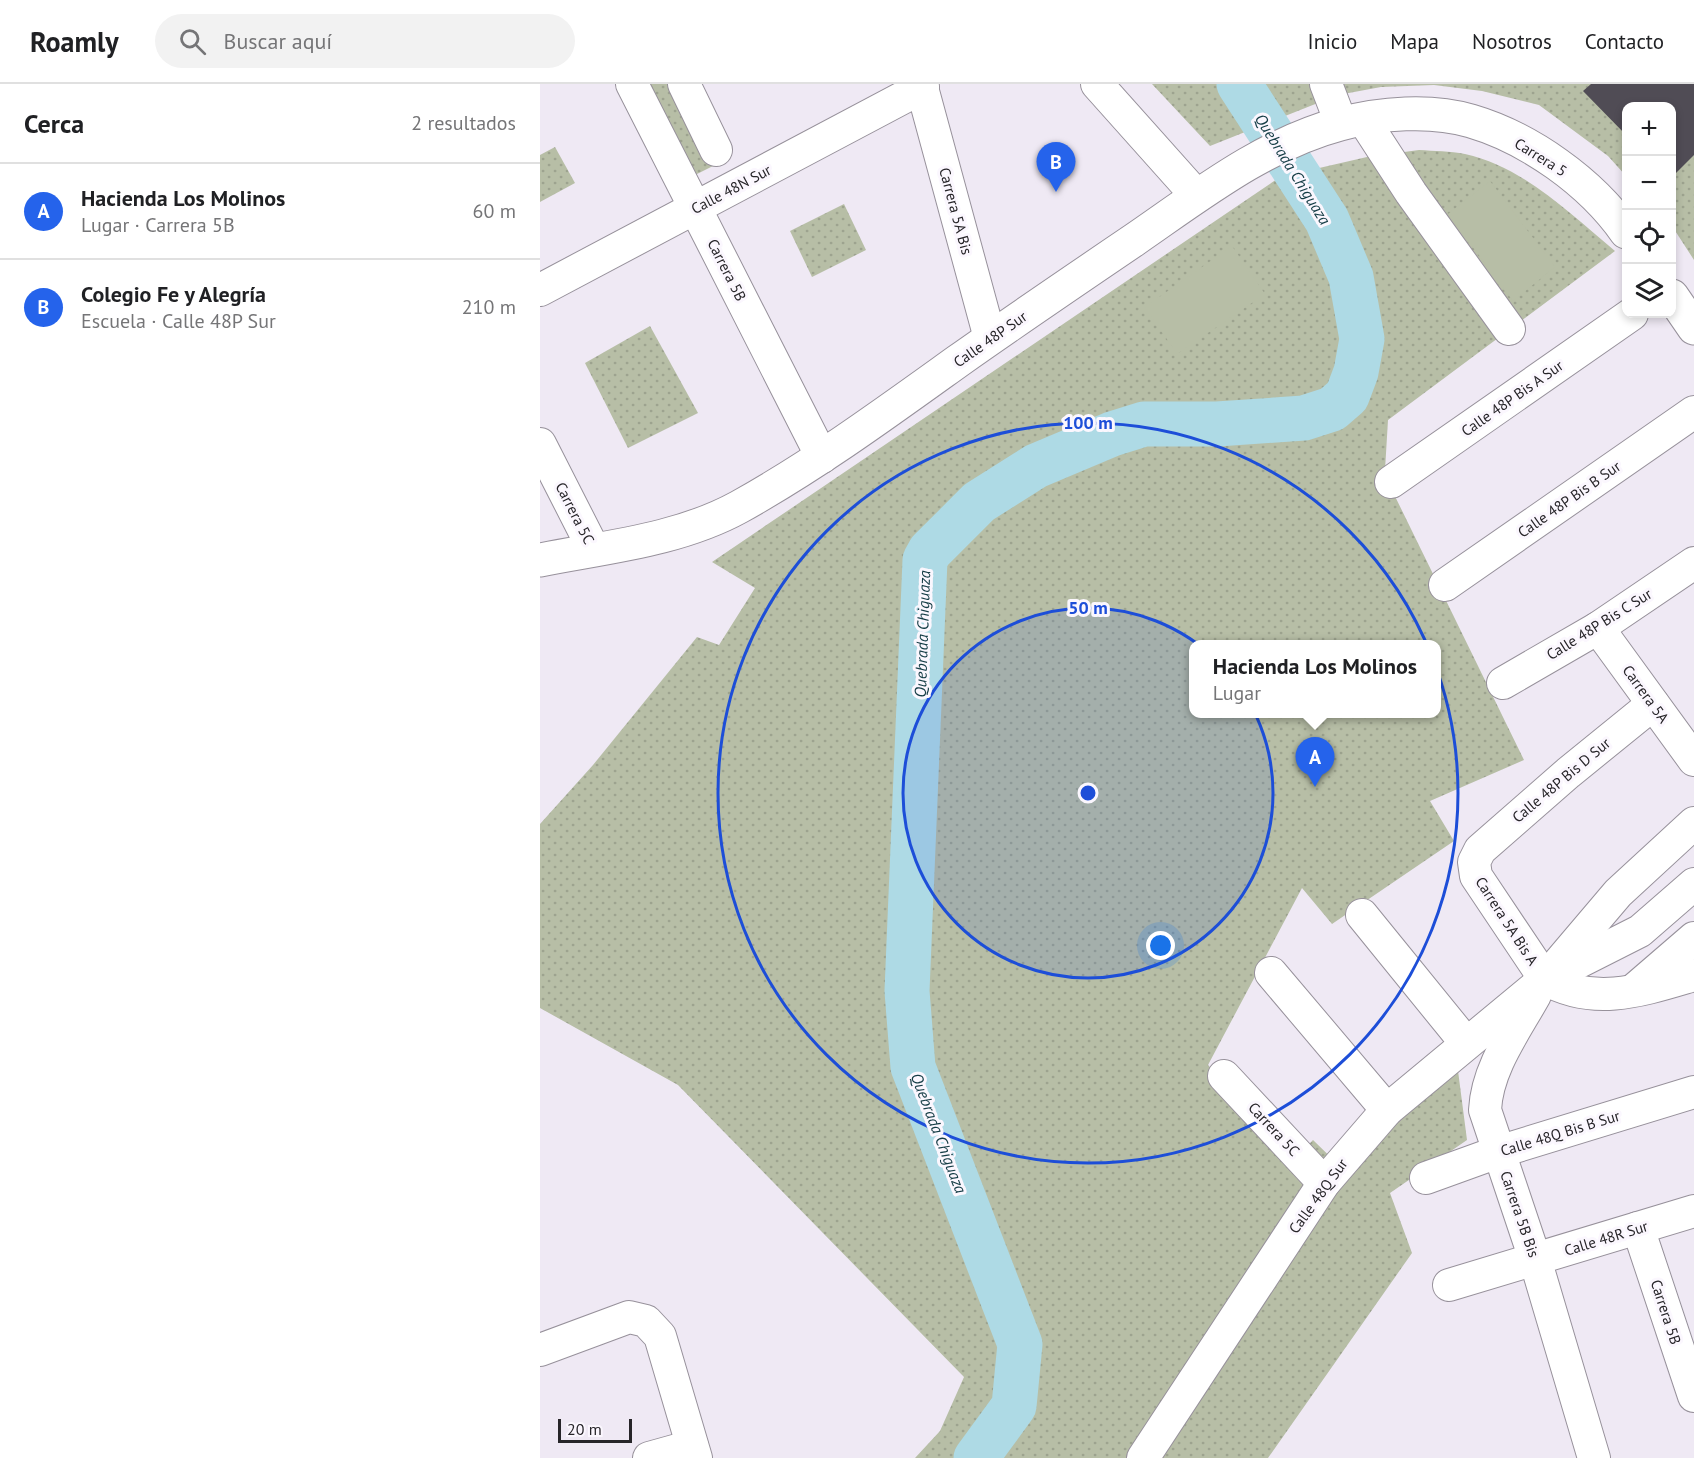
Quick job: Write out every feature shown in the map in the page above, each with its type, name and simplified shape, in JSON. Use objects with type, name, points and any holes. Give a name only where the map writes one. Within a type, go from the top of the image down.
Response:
[{"type":"main road","name":"Calle 48P Sur","points":[[540,560],[678,532],[707,522],[738,507],[822,457],[990,338],[1197,196],[1251,162],[1338,125],[1435,115]]},
{"type":"main road","name":"Carrera 5","points":[[1435,115],[1470,120],[1541,154],[1604,205],[1622,227]]},
{"type":"main road","points":[[1676,303],[1694,328]]},
{"type":"street","name":"Carrera 5B","points":[[632,84],[822,457]]},
{"type":"street","points":[[684,84],[716,150]]},
{"type":"street","points":[[1097,84],[1197,196]]},
{"type":"street","points":[[1326,84],[1338,125],[1411,193],[1509,329]]},
{"type":"street","name":"Calle 48N Sur","points":[[540,290],[922,85]]},
{"type":"street","name":"Carrera 5A Bis","points":[[922,85],[990,338]]},
{"type":"street","name":"Calle 48P Bis A Sur","points":[[1391,482],[1626,318]]},
{"type":"street","name":"Calle 48P Bis B Sur","points":[[1445,585],[1694,412]]},
{"type":"street","name":"Carrera 5C","points":[[540,444],[594,550]]},
{"type":"street","name":"Calle 48P Bis C Sur","points":[[1503,683],[1598,628],[1694,565]]},
{"type":"street","name":"Carrera 5A","points":[[1598,628],[1694,760]]},
{"type":"street","name":"Calle 48P Bis D Sur","points":[[1474,862],[1480,850],[1506,827],[1653,704]]},
{"type":"street","name":"Calle 48Q Sur","points":[[1143,1458],[1324,1183],[1388,1110],[1545,979],[1618,893],[1694,823]]},
{"type":"street","name":"Carrera 5A Bis A","points":[[1474,862],[1476,876],[1545,979]]},
{"type":"street","name":"Calle 48Q Sur","points":[[1545,979],[1640,931],[1694,884]]},
{"type":"street","points":[[1362,915],[1467,1043]]},
{"type":"street","points":[[1629,993],[1694,938]]},
{"type":"street","points":[[1271,973],[1388,1110]]},
{"type":"street","points":[[1545,979],[1561,988],[1580,993],[1605,995],[1629,993],[1694,975]]},
{"type":"street","name":"Carrera 5B Bis","points":[[1545,979],[1502,1053],[1486,1092],[1485,1110],[1535,1259],[1594,1458]]},
{"type":"street","name":"Carrera 5C","points":[[1224,1076],[1324,1183]]},
{"type":"street","name":"Calle 48Q Bis B Sur","points":[[1426,1178],[1498,1152],[1694,1092]]},
{"type":"street","name":"Calle 48R Sur","points":[[1449,1285],[1694,1211]]},
{"type":"street","name":"Carrera 5B","points":[[1638,1228],[1694,1396]]},
{"type":"street","points":[[540,1350],[629,1317],[646,1321],[660,1336],[694,1452],[649,1458]]},
{"type":"green space","points":[[643,84],[676,84],[717,164],[691,177]]},
{"type":"green space","points":[[1152,84],[1694,84],[1694,260],[1676,232],[1676,102],[1622,102],[1622,172],[1608,156],[1539,105],[1482,91],[1434,85],[1381,87],[1338,95],[1210,146]]},
{"type":"green space","points":[[555,147],[575,183],[540,202],[540,155]]},
{"type":"green space","points":[[1419,150],[1465,154],[1487,160],[1527,181],[1563,207],[1615,251],[1388,420],[1385,470],[1389,484],[1524,760],[1430,801],[1454,841],[1332,924],[1302,888],[1208,1065],[1294,1160],[1313,1140],[1347,1173],[1457,1063],[1467,1140],[1390,1193],[1412,1253],[1268,1458],[915,1458],[940,1431],[964,1377],[678,1085],[540,1008],[540,824],[593,765],[697,637],[719,645],[755,588],[712,562],[1280,177],[1367,157]]},
{"type":"green space","points":[[1490,181],[1555,267],[1513,301],[1448,214]]},
{"type":"green space","points":[[844,204],[866,250],[812,277],[790,231]]},
{"type":"green space","points":[[1232,246],[1265,294],[1177,354],[1145,307]]},
{"type":"green space","points":[[650,326],[698,413],[628,448],[585,363]]},
{"type":"building","points":[[1591,84],[1694,84],[1694,155],[1676,173],[1676,102],[1622,102],[1622,131],[1583,91]]},
{"type":"waterway","name":"Quebrada Chiguaza","points":[[976,1458],[1014,1406],[1020,1344],[913,1067],[907,991],[925,560],[930,551],[979,502],[1036,466],[1112,434],[1144,424],[1217,424],[1304,418],[1332,409],[1347,396],[1356,372],[1362,339],[1351,277],[1327,220],[1239,84]]},
{"type":"place","name":"Colegio Fe y Alegría","points":[[1056,192]]},
{"type":"place","name":"Hacienda Los Molinos","points":[[1315,787]]}]
